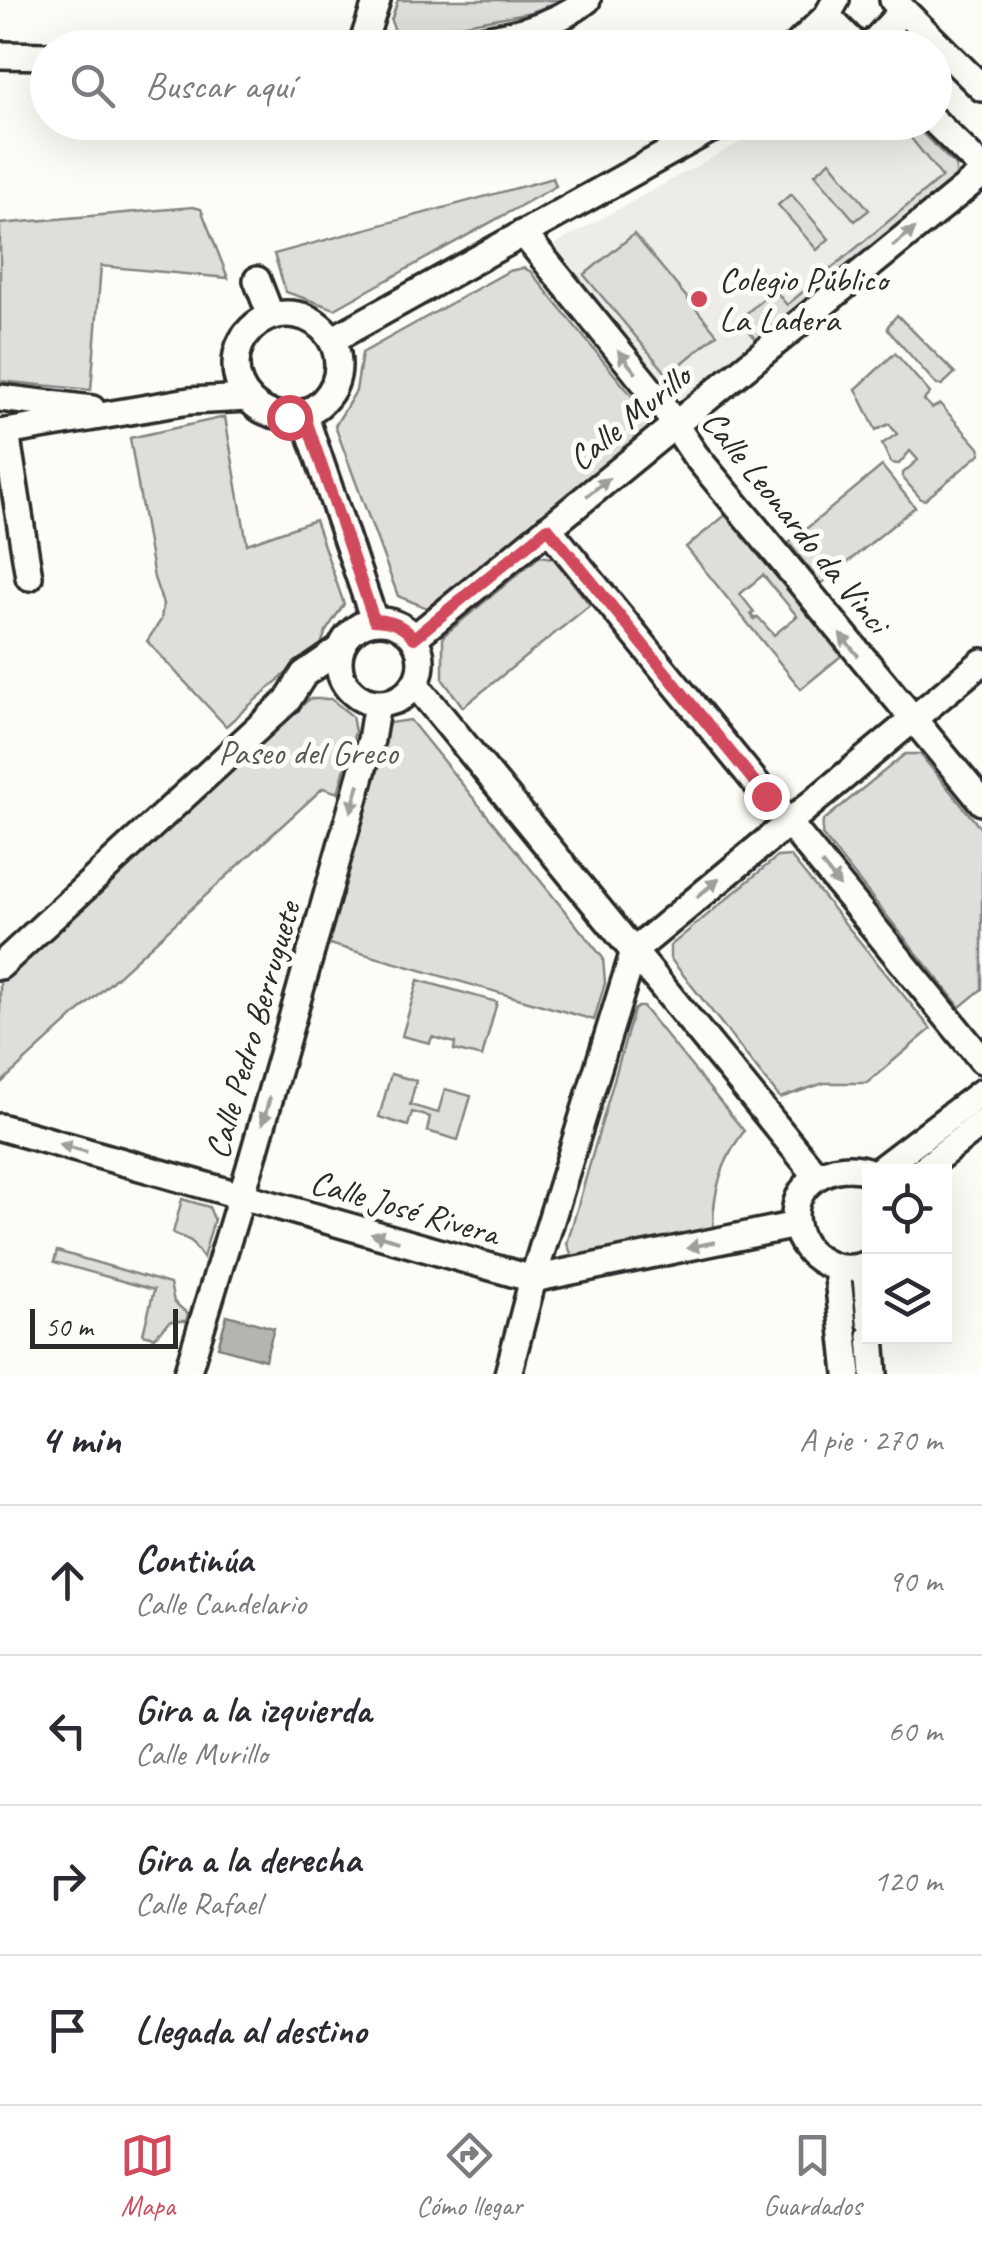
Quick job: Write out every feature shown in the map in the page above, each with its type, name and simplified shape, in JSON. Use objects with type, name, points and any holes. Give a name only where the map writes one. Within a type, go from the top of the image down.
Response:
[{"type":"street","points":[[367,30],[376,0]]},
{"type":"street","points":[[535,30],[568,16],[588,0]]},
{"type":"street","points":[[881,30],[898,5],[923,30]]},
{"type":"street","points":[[811,30],[832,8],[847,30]]},
{"type":"street","points":[[0,55],[30,56]]},
{"type":"street","points":[[952,58],[982,88]]},
{"type":"street","points":[[332,340],[692,140]]},
{"type":"street","points":[[952,140],[982,171]]},
{"type":"street","name":"Calle Murillo","points":[[414,638],[982,171]]},
{"type":"street","name":"Calle Leonardo da Vinci","points":[[523,234],[657,398],[674,426],[830,622],[982,802]]},
{"type":"street","points":[[257,280],[271,316]]},
{"type":"street","points":[[295,314],[317,323],[332,340],[338,362],[336,384],[323,402],[304,414],[273,415],[248,398],[236,370],[239,348],[252,328],[271,316],[295,314]]},
{"type":"street","points":[[189,401],[236,370]]},
{"type":"street","points":[[0,398],[117,413]]},
{"type":"street","points":[[29,577],[3,432],[189,401],[248,398]]},
{"type":"street","points":[[304,414],[374,620]]},
{"type":"street","points":[[548,528],[982,1060]]},
{"type":"street","points":[[374,620],[390,620],[414,638],[421,653],[421,669],[405,695],[377,703],[359,698],[345,686],[338,668],[340,650],[352,630],[374,620]]},
{"type":"street","points":[[0,966],[287,701],[304,674],[340,650]]},
{"type":"street","points":[[508,1374],[634,951],[982,662]]},
{"type":"street","points":[[415,684],[817,1176]]},
{"type":"street","points":[[287,701],[315,688],[345,686]]},
{"type":"street","name":"Calle Pedro Berruguete","points":[[186,1374],[371,740],[377,703]]},
{"type":"street","points":[[884,1164],[982,1092]]},
{"type":"street","points":[[930,1164],[982,1122]]},
{"type":"street","name":"Calle José Rivera","points":[[0,1127],[533,1280],[796,1225]]},
{"type":"street","points":[[862,1168],[835,1167],[817,1176],[804,1190],[796,1225],[805,1247],[819,1261],[837,1268],[862,1266]]},
{"type":"street","points":[[837,1268],[848,1374]]},
{"type":"street","points":[[872,1344],[874,1374]]},
{"type":"shaded area","name":"Colegio Público La Ladera","points":[[744,140],[929,140],[956,166],[956,177],[687,398],[671,397],[555,256],[555,244]]},
{"type":"shaded area","points":[[227,1315],[274,1328],[265,1360],[218,1347]]},
{"type":"green space","points":[[398,0],[562,0],[532,12],[432,30],[395,30],[391,21]]},
{"type":"green space","points":[[913,140],[929,140],[956,166],[956,177],[757,341],[740,319],[774,289],[787,305],[942,177]]},
{"type":"green space","points":[[830,161],[869,210],[855,221],[815,174]]},
{"type":"green space","points":[[553,178],[556,186],[335,309],[286,292],[274,254]]},
{"type":"green space","points":[[791,194],[829,239],[817,250],[778,205]]},
{"type":"green space","points":[[201,209],[228,278],[101,266],[91,390],[0,381],[0,224]]},
{"type":"green space","points":[[634,234],[717,334],[668,375],[584,275]]},
{"type":"green space","points":[[509,271],[530,271],[649,417],[648,430],[427,608],[398,596],[335,426],[356,391],[362,353]]},
{"type":"green space","points":[[897,315],[955,373],[942,385],[937,385],[888,330]]},
{"type":"green space","points":[[895,353],[930,393],[924,400],[932,408],[940,404],[980,449],[980,454],[925,500],[903,478],[903,473],[918,460],[910,451],[899,464],[891,463],[882,444],[897,434],[889,424],[876,430],[856,389]]},
{"type":"green space","points":[[225,417],[247,544],[315,520],[344,604],[319,650],[226,726],[147,641],[161,620],[163,604],[154,578],[130,438]]},
{"type":"green space","points":[[882,466],[915,507],[821,584],[789,543]]},
{"type":"green space","points":[[727,514],[841,656],[801,689],[686,547]],"holes":[[[763,575],[797,616],[774,635],[758,617],[754,619],[754,612],[740,594]]]},
{"type":"green space","points":[[540,556],[553,558],[590,605],[463,707],[443,680],[443,636]]},
{"type":"green space","name":"Paseo del Greco","points":[[309,699],[331,699],[352,716],[355,732],[338,793],[323,788],[0,1084],[0,981]]},
{"type":"green space","points":[[410,720],[603,958],[605,983],[594,1020],[326,943],[389,723]]},
{"type":"green space","points":[[905,754],[920,754],[982,830],[982,989],[960,1007],[822,835],[823,821]]},
{"type":"green space","points":[[790,856],[931,1029],[867,1083],[824,1083],[780,1098],[670,958],[670,946],[777,857]]},
{"type":"green space","points":[[418,980],[497,1002],[482,1057],[454,1050],[455,1043],[432,1037],[430,1043],[402,1036]]},
{"type":"green space","points":[[638,1007],[643,1007],[744,1131],[720,1177],[713,1228],[573,1258],[567,1244]]},
{"type":"green space","points":[[391,1074],[416,1081],[410,1105],[438,1113],[445,1089],[471,1096],[458,1140],[427,1131],[430,1117],[412,1112],[408,1126],[379,1117]]},
{"type":"green space","points":[[182,1199],[209,1207],[214,1219],[203,1258],[191,1241],[173,1233]]},
{"type":"green space","points":[[57,1251],[170,1284],[174,1302],[188,1314],[186,1321],[171,1321],[154,1337],[143,1334],[154,1290],[54,1262]]},
{"type":"place","name":"Colegio Público La Ladera","points":[[699,299]]},
{"type":"route","points":[[289,417],[304,414],[374,620],[390,620],[414,638],[548,528],[766,796]]}]
